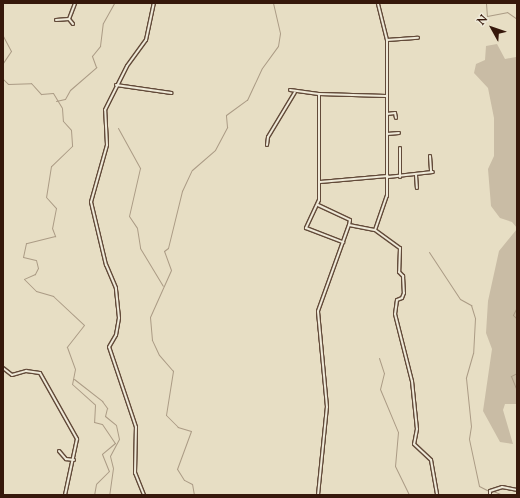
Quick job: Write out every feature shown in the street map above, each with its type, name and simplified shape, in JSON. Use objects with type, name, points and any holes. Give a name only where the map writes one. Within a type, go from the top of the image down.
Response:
[{"type":"street","points":[[69,19],[75,3]]},
{"type":"street","points":[[144,495],[135,473],[136,427],[110,352],[119,318],[116,288],[106,265],[91,202],[107,145],[105,110],[116,85],[146,40],[154,3]]},
{"type":"street","points":[[375,230],[385,205],[388,177],[386,96],[387,40],[378,3]]},
{"type":"street","points":[[56,20],[69,19]]},
{"type":"street","points":[[69,19],[73,24]]},
{"type":"street","points":[[387,40],[418,38]]},
{"type":"street","points":[[116,85],[171,93]]},
{"type":"street","points":[[290,90],[295,92],[319,94],[386,96]]},
{"type":"street","points":[[267,145],[268,137],[295,92]]},
{"type":"street","points":[[319,94],[320,182],[318,205],[306,228],[343,242]]},
{"type":"street","points":[[387,114],[396,113],[396,118]]},
{"type":"street","points":[[387,134],[399,133]]},
{"type":"street","points":[[400,148],[400,177]]},
{"type":"street","points":[[320,182],[400,177],[432,172],[430,156]]},
{"type":"street","points":[[416,175],[417,188]]},
{"type":"street","points":[[318,205],[350,220],[350,225],[318,311],[327,407],[318,495]]},
{"type":"street","points":[[350,225],[375,230],[400,248],[404,293],[402,298],[397,300],[395,314],[412,381],[417,428],[414,444],[431,460],[437,495]]},
{"type":"street","points":[[3,368],[12,375],[26,371],[42,375],[49,394],[77,439],[74,460],[65,495]]},
{"type":"street","points":[[59,451],[66,459],[74,460]]},
{"type":"street","points":[[490,495],[490,491],[502,487],[517,490]]},
{"type":"shaded area","points":[[497,44],[505,59],[516,57],[517,61],[517,228],[512,222],[500,218],[491,206],[488,169],[494,156],[494,118],[488,88],[474,73],[476,64],[485,60],[486,46]]},
{"type":"shaded area","points":[[517,229],[517,404],[505,404],[503,410],[513,444],[500,442],[483,411],[492,349],[486,333],[488,301],[499,251]]},
{"type":"waterway","points":[[56,101],[65,99],[70,90],[96,67],[92,56],[100,46],[103,23],[114,3]]},
{"type":"waterway","points":[[194,495],[192,484],[184,480],[177,469],[191,431],[178,427],[166,415],[173,371],[159,355],[152,340],[150,317],[171,270],[164,251],[168,248],[182,191],[192,170],[215,150],[227,127],[226,115],[247,100],[262,68],[278,46],[280,33],[273,3]]},
{"type":"waterway","points":[[486,3],[487,16],[507,12],[517,19]]},
{"type":"waterway","points":[[3,36],[11,51],[3,63]]},
{"type":"waterway","points":[[3,79],[8,84],[31,83],[41,94],[53,93],[62,108],[63,121],[71,130],[72,146],[51,166],[46,197],[56,208],[52,228],[55,236],[26,243],[23,257],[36,260],[38,268],[35,274],[24,279],[36,291],[53,296],[84,325],[67,347],[75,369],[72,384],[95,405],[94,422],[102,424],[115,443],[102,454],[109,471],[96,484],[94,495]]},
{"type":"waterway","points":[[118,128],[140,168],[129,216],[137,228],[140,248],[163,286]]},
{"type":"waterway","points":[[517,184],[517,193]]},
{"type":"waterway","points":[[429,252],[460,299],[471,305],[475,318],[473,353],[466,378],[471,426],[469,439],[479,486],[489,491]]},
{"type":"waterway","points":[[517,269],[517,280]]},
{"type":"waterway","points":[[517,307],[513,315],[517,319]]},
{"type":"waterway","points":[[379,358],[384,373],[380,389],[398,432],[395,466],[409,495]]},
{"type":"waterway","points":[[517,373],[511,376],[517,391]]},
{"type":"waterway","points":[[74,379],[102,401],[107,408],[105,416],[116,425],[119,439],[110,456],[113,468],[109,495]]},
{"type":"waterway","points":[[493,491],[503,495]]}]
